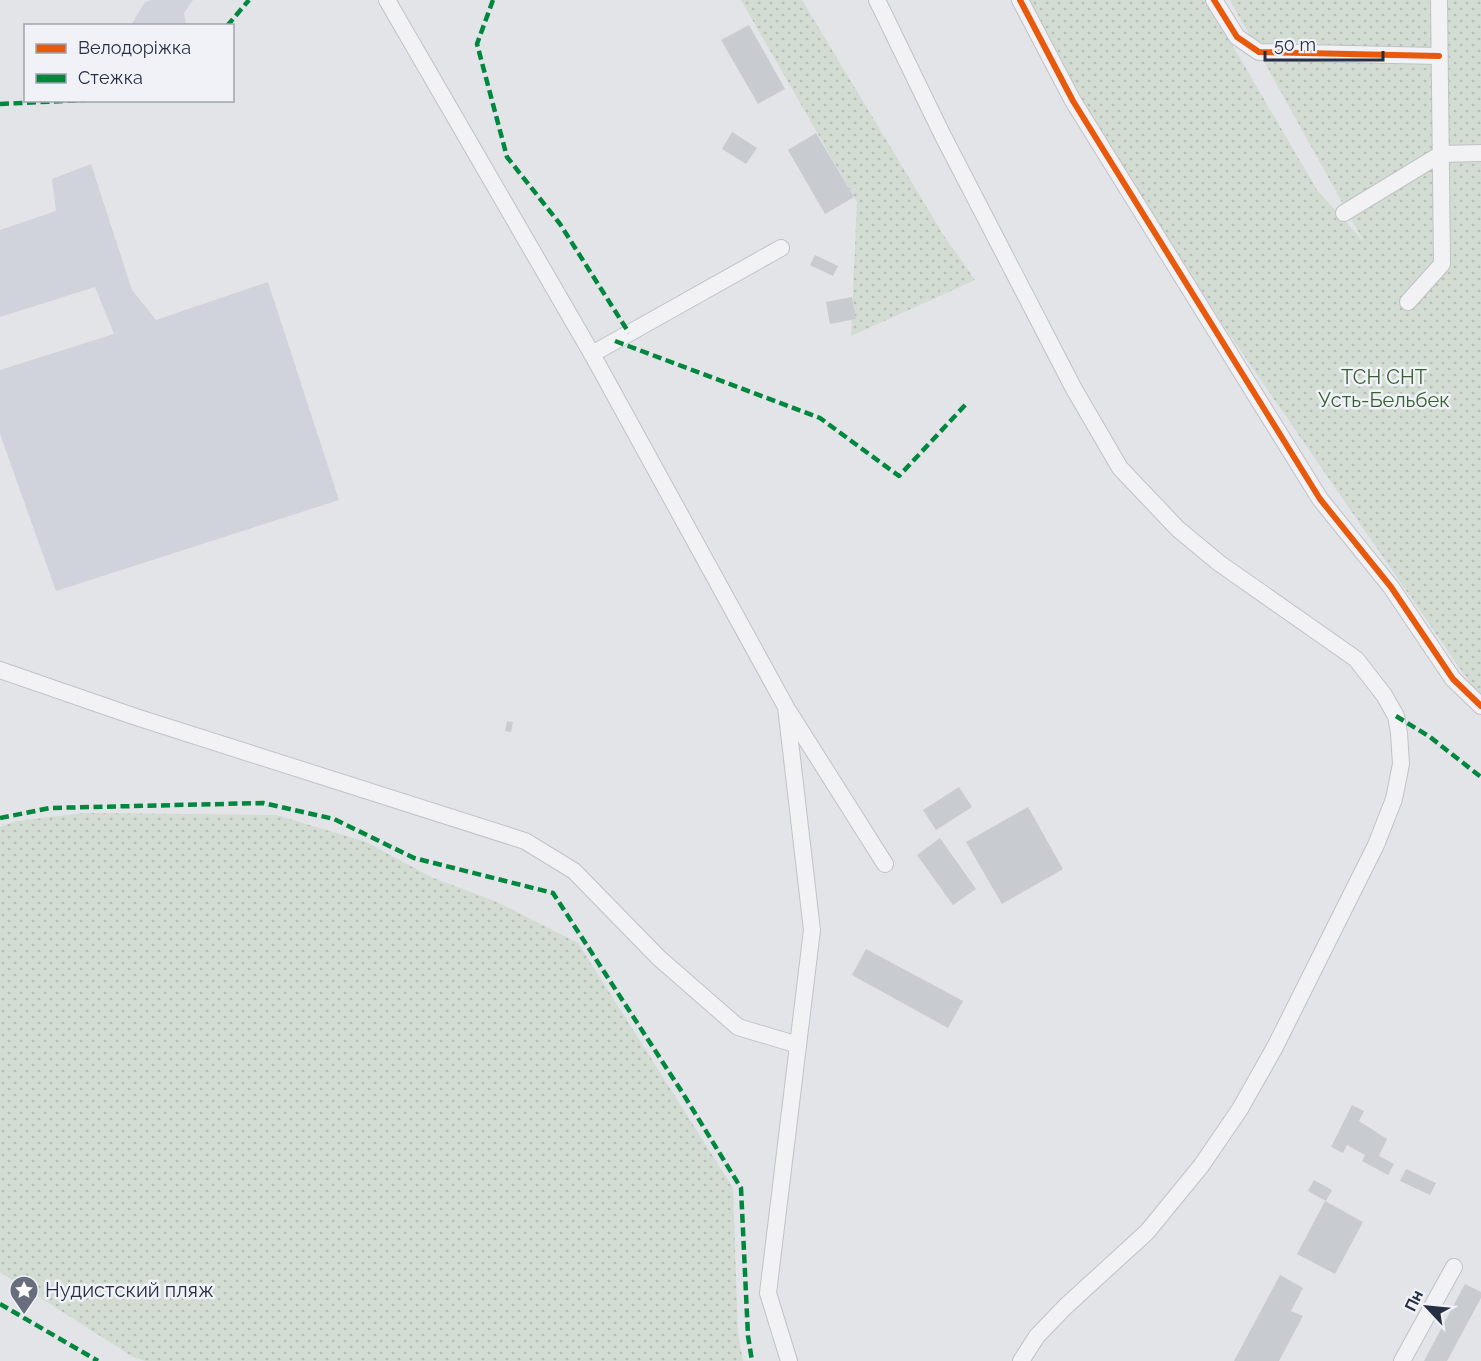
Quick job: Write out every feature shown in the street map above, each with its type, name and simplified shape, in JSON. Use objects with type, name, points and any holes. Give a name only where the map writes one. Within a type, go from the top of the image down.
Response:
[{"type":"street","points":[[387,0],[592,354],[786,707],[885,864]]},
{"type":"street","points":[[877,0],[942,134],[1068,379],[1120,468],[1178,530],[1219,563],[1356,659],[1384,695],[1396,716],[1399,733],[1401,764],[1394,799],[1377,845],[1275,1047],[1240,1109],[1201,1166],[1147,1232],[1066,1306],[1037,1336],[1021,1361]]},
{"type":"street","points":[[1021,0],[1073,101],[1320,499],[1391,587],[1453,679],[1481,706]]},
{"type":"street","points":[[1214,0],[1237,37],[1259,52],[1439,56]]},
{"type":"street","points":[[1408,302],[1442,264],[1439,0]]},
{"type":"street","points":[[1344,213],[1441,154],[1481,153]]},
{"type":"street","points":[[592,354],[781,248]]},
{"type":"street","points":[[0,670],[136,717],[525,841],[574,871],[659,958],[738,1027],[798,1045]]},
{"type":"street","points":[[786,707],[812,930],[768,1293],[789,1361]]},
{"type":"street","points":[[1402,1361],[1454,1267]]},
{"type":"shaded area","points":[[193,0],[184,13],[186,24],[132,24],[145,2]]},
{"type":"shaded area","points":[[91,164],[132,290],[156,320],[268,282],[339,500],[56,591],[0,434],[0,370],[114,334],[95,287],[0,317],[0,230],[56,211],[52,179]]},
{"type":"green space","points":[[741,0],[802,0],[944,236],[975,280],[851,336],[857,202]]},
{"type":"green space","name":"ТСН СНТ Усть-Бельбек","points":[[1018,0],[1206,0],[1317,190],[1364,242],[1230,0],[1481,0],[1481,699],[1227,331]]},
{"type":"green space","points":[[85,813],[276,815],[366,842],[431,877],[497,902],[578,943],[733,1188],[738,1335],[743,1361],[145,1361],[133,1357],[0,1272],[0,827],[16,821]]},
{"type":"building","points":[[749,25],[785,89],[758,104],[721,40]]},
{"type":"building","points":[[732,132],[757,148],[746,164],[722,149]]},
{"type":"building","points":[[816,133],[854,197],[825,214],[788,150]]},
{"type":"building","points":[[815,255],[838,266],[833,276],[810,265]]},
{"type":"building","points":[[852,297],[856,319],[830,324],[826,302]]},
{"type":"building","points":[[507,721],[513,722],[511,732],[505,731]]},
{"type":"building","points":[[959,787],[972,807],[936,830],[923,810]]},
{"type":"building","points":[[1028,807],[1063,869],[1002,904],[966,842]]},
{"type":"building","points":[[940,838],[976,889],[953,905],[917,855]]},
{"type":"building","points":[[866,949],[963,1001],[948,1028],[852,975]]},
{"type":"building","points":[[1352,1105],[1364,1111],[1359,1121],[1387,1139],[1379,1156],[1394,1164],[1388,1175],[1362,1161],[1365,1155],[1347,1145],[1343,1153],[1331,1147]]},
{"type":"building","points":[[1406,1169],[1436,1183],[1430,1195],[1400,1181]]},
{"type":"building","points":[[1314,1180],[1332,1190],[1326,1201],[1308,1191]]},
{"type":"building","points":[[1325,1201],[1363,1222],[1335,1274],[1297,1254]]},
{"type":"building","points":[[1280,1275],[1303,1288],[1291,1311],[1303,1316],[1279,1361],[1234,1361]]},
{"type":"building","points":[[1465,1284],[1481,1292],[1481,1298],[1447,1361],[1424,1361]]},
{"type":"marked path","points":[[229,24],[249,0]]},
{"type":"marked path","points":[[493,0],[477,44],[507,157],[560,224],[629,333]]},
{"type":"marked path","points":[[0,104],[43,102]]},
{"type":"marked path","points":[[615,341],[820,418],[899,476],[968,402]]},
{"type":"marked path","points":[[1396,716],[1430,737],[1481,777]]},
{"type":"marked path","points":[[0,818],[50,808],[263,803],[334,819],[414,858],[553,893],[682,1092],[741,1188],[748,1336],[752,1361]]},
{"type":"marked path","points":[[0,1304],[98,1361]]},
{"type":"cycle path","points":[[1020,0],[1073,101],[1320,499],[1391,587],[1453,679],[1481,706]]},
{"type":"cycle path","points":[[1214,0],[1237,37],[1259,52],[1439,56]]},
{"type":"place","name":"Нудистский пляж","points":[[24,1316]]}]
